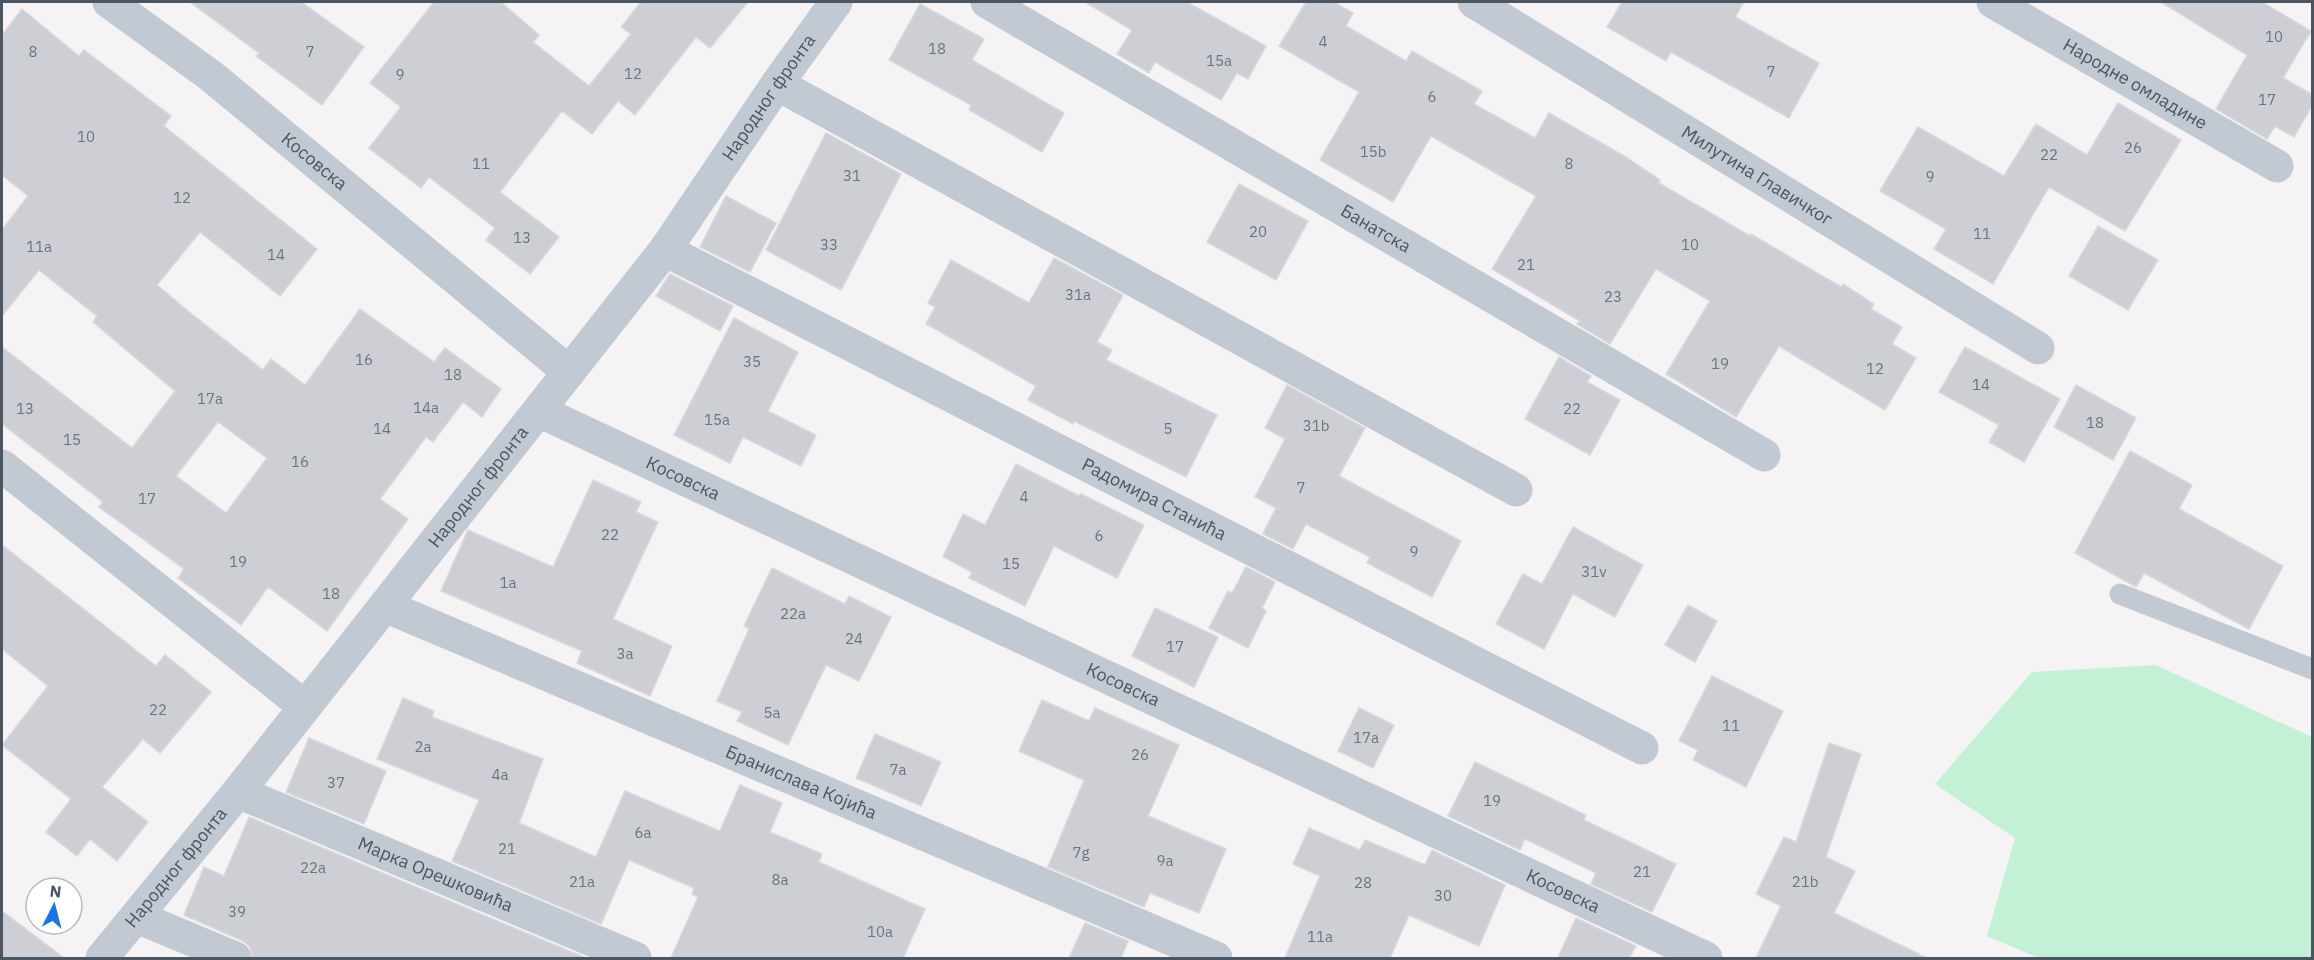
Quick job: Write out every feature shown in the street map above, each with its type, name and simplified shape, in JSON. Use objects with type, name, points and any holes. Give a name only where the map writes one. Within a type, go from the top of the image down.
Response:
[{"type":"street","name":"Косовска","points":[[109,2],[211,76],[569,372]]},
{"type":"street","name":"Народног фронта","points":[[102,958],[238,792],[665,250],[777,84],[836,2]]},
{"type":"street","name":"Банатска","points":[[987,2],[1764,455]]},
{"type":"street","name":"Милутина Главичког","points":[[1474,2],[2038,348]]},
{"type":"street","name":"Народне омладине","points":[[1993,2],[2277,166]]},
{"type":"street","points":[[777,84],[1516,490]]},
{"type":"street","name":"Радомира Станића","points":[[665,250],[1642,748]]},
{"type":"street","name":"Косовска","points":[[539,411],[1706,958]]},
{"type":"street","points":[[2,466],[304,706]]},
{"type":"street","name":"Бранислава Којића","points":[[385,606],[1216,958]]},
{"type":"street","name":"Марка Орешковића","points":[[238,792],[635,958]]},
{"type":"street","points":[[137,917],[235,958]]},
{"type":"lane","points":[[2120,594],[2313,669]]},
{"type":"green space","points":[[2156,665],[2312,737],[2312,958],[2039,958],[1987,936],[2015,838],[1935,784],[2032,672]]},
{"type":"building","points":[[190,2],[301,2],[364,47],[322,105],[256,56],[259,53]]},
{"type":"building","points":[[434,2],[501,2],[539,35],[533,42],[589,86],[631,34],[621,27],[641,2],[748,2],[710,48],[696,37],[635,115],[618,101],[592,134],[562,111],[500,192],[559,237],[530,274],[486,240],[495,228],[429,177],[421,188],[369,148],[401,107],[370,83]]},
{"type":"building","points":[[1085,2],[1187,2],[1266,46],[1248,79],[1237,73],[1221,100],[1155,62],[1149,73],[1117,54],[1132,30]]},
{"type":"building","points":[[1306,2],[1334,2],[1353,13],[1346,26],[1406,61],[1412,51],[1482,91],[1474,104],[1535,138],[1549,113],[1624,156],[1660,180],[1659,183],[1841,287],[1843,284],[1874,304],[1871,309],[1902,327],[1892,344],[1916,358],[1885,410],[1779,346],[1736,417],[1666,374],[1710,301],[1656,269],[1610,344],[1577,324],[1580,321],[1492,269],[1536,196],[1431,136],[1393,202],[1320,160],[1359,92],[1279,46]]},
{"type":"building","points":[[1622,2],[1744,2],[1735,17],[1819,63],[1789,118],[1671,52],[1666,61],[1607,27]]},
{"type":"building","points":[[2161,2],[2262,2],[2311,31],[2283,78],[2313,95],[2313,104],[2294,137],[2275,126],[2267,139],[2216,109],[2247,55]]},
{"type":"building","points":[[920,4],[984,39],[972,60],[1064,113],[1042,152],[969,110],[971,105],[889,60]]},
{"type":"building","points":[[22,9],[79,56],[84,50],[171,116],[164,126],[317,249],[280,296],[200,232],[157,285],[263,370],[271,359],[305,385],[360,309],[434,362],[445,348],[501,389],[482,417],[463,402],[433,442],[426,437],[380,499],[408,519],[327,631],[268,587],[241,625],[178,578],[184,569],[99,507],[103,502],[2,424],[2,347],[132,448],[175,391],[93,322],[97,316],[39,270],[2,316],[2,230],[28,196],[2,175],[2,35]],"holes":[[[218,422],[267,458],[226,513],[176,476]]]},
{"type":"building","points":[[2118,103],[2181,140],[2125,231],[2049,187],[1993,284],[1934,249],[1946,229],[1880,191],[1918,127],[2004,176],[2036,124],[2087,155]]},
{"type":"building","points":[[826,133],[901,174],[841,290],[766,250]]},
{"type":"building","points":[[1239,184],[1308,221],[1276,280],[1207,242]]},
{"type":"building","points":[[726,196],[776,223],[750,272],[700,247]]},
{"type":"building","points":[[2098,226],[2158,260],[2128,310],[2069,276]]},
{"type":"building","points":[[1054,258],[1123,295],[1097,342],[1112,350],[1106,360],[1217,415],[1186,477],[1074,421],[1073,424],[1028,400],[1036,386],[926,324],[935,307],[928,303],[951,260],[1029,303]]},
{"type":"building","points":[[670,274],[733,306],[720,331],[656,296]]},
{"type":"building","points":[[734,318],[798,352],[768,411],[816,435],[801,466],[743,437],[730,463],[674,435]]},
{"type":"building","points":[[1965,347],[2060,399],[2024,462],[1989,442],[1999,425],[1939,392]]},
{"type":"building","points":[[1559,357],[1591,376],[1587,382],[1620,400],[1590,455],[1525,419]]},
{"type":"building","points":[[1287,385],[1365,428],[1339,476],[1461,541],[1432,597],[1367,563],[1370,557],[1306,524],[1293,549],[1263,534],[1276,508],[1255,497],[1285,439],[1265,428]]},
{"type":"building","points":[[2076,385],[2136,418],[2113,460],[2054,427]]},
{"type":"building","points":[[2130,451],[2192,485],[2179,509],[2283,566],[2249,629],[2144,573],[2136,587],[2075,553]]},
{"type":"building","points":[[1016,464],[1144,525],[1117,578],[1054,546],[1025,606],[969,578],[972,572],[943,557],[963,514],[985,525]]},
{"type":"building","points":[[593,480],[641,502],[636,512],[658,522],[613,619],[672,646],[650,696],[577,663],[582,651],[441,591],[468,530],[553,567]]},
{"type":"building","points":[[1573,527],[1643,565],[1615,617],[1573,594],[1544,649],[1496,624],[1523,574],[1542,584]]},
{"type":"building","points":[[2,545],[156,666],[165,655],[211,692],[160,753],[143,739],[102,787],[148,822],[117,861],[90,839],[77,856],[46,832],[71,799],[2,745],[48,686],[2,649]]},
{"type":"building","points":[[1246,567],[1275,582],[1262,608],[1266,611],[1248,648],[1209,628],[1228,591],[1232,593]]},
{"type":"building","points":[[772,568],[845,604],[849,596],[891,617],[859,681],[826,665],[788,745],[737,721],[742,712],[717,701],[749,629],[744,626]]},
{"type":"building","points":[[1688,605],[1717,621],[1695,662],[1665,645]]},
{"type":"building","points":[[1155,608],[1218,637],[1194,687],[1132,656]]},
{"type":"building","points":[[1712,676],[1783,711],[1746,787],[1693,760],[1698,750],[1679,741]]},
{"type":"building","points":[[403,698],[434,711],[432,717],[543,759],[519,823],[596,857],[625,791],[720,831],[740,785],[782,803],[770,832],[822,854],[819,862],[925,909],[903,958],[671,958],[698,897],[692,894],[694,888],[629,860],[601,924],[452,861],[479,800],[377,759]]},
{"type":"building","points":[[1042,700],[1089,721],[1095,708],[1179,745],[1148,816],[1226,849],[1199,913],[1150,893],[1144,907],[1048,867],[1084,780],[1019,751]]},
{"type":"building","points":[[1359,708],[1394,725],[1373,768],[1338,751]]},
{"type":"building","points":[[875,734],[941,762],[921,806],[856,778]]},
{"type":"building","points":[[309,738],[386,771],[364,824],[286,792]]},
{"type":"building","points":[[1829,743],[1861,754],[1826,857],[1855,871],[1834,913],[1927,958],[1756,958],[1781,906],[1756,894],[1784,837],[1796,842]]},
{"type":"building","points":[[1475,762],[1586,815],[1584,820],[1676,864],[1652,912],[1591,884],[1596,873],[1525,839],[1520,850],[1448,816]]},
{"type":"building","points":[[249,817],[586,958],[253,958],[250,947],[243,941],[184,915],[204,867],[224,876]]},
{"type":"building","points":[[1309,828],[1360,850],[1365,840],[1425,865],[1432,850],[1505,885],[1479,946],[1409,915],[1390,958],[1285,958],[1320,876],[1293,864]]},
{"type":"building","points":[[2,911],[24,928],[24,936],[35,936],[64,958],[2,958]]},
{"type":"building","points":[[1576,918],[1636,946],[1629,958],[1558,958]]},
{"type":"building","points":[[1085,923],[1128,941],[1121,958],[1069,958]]}]
